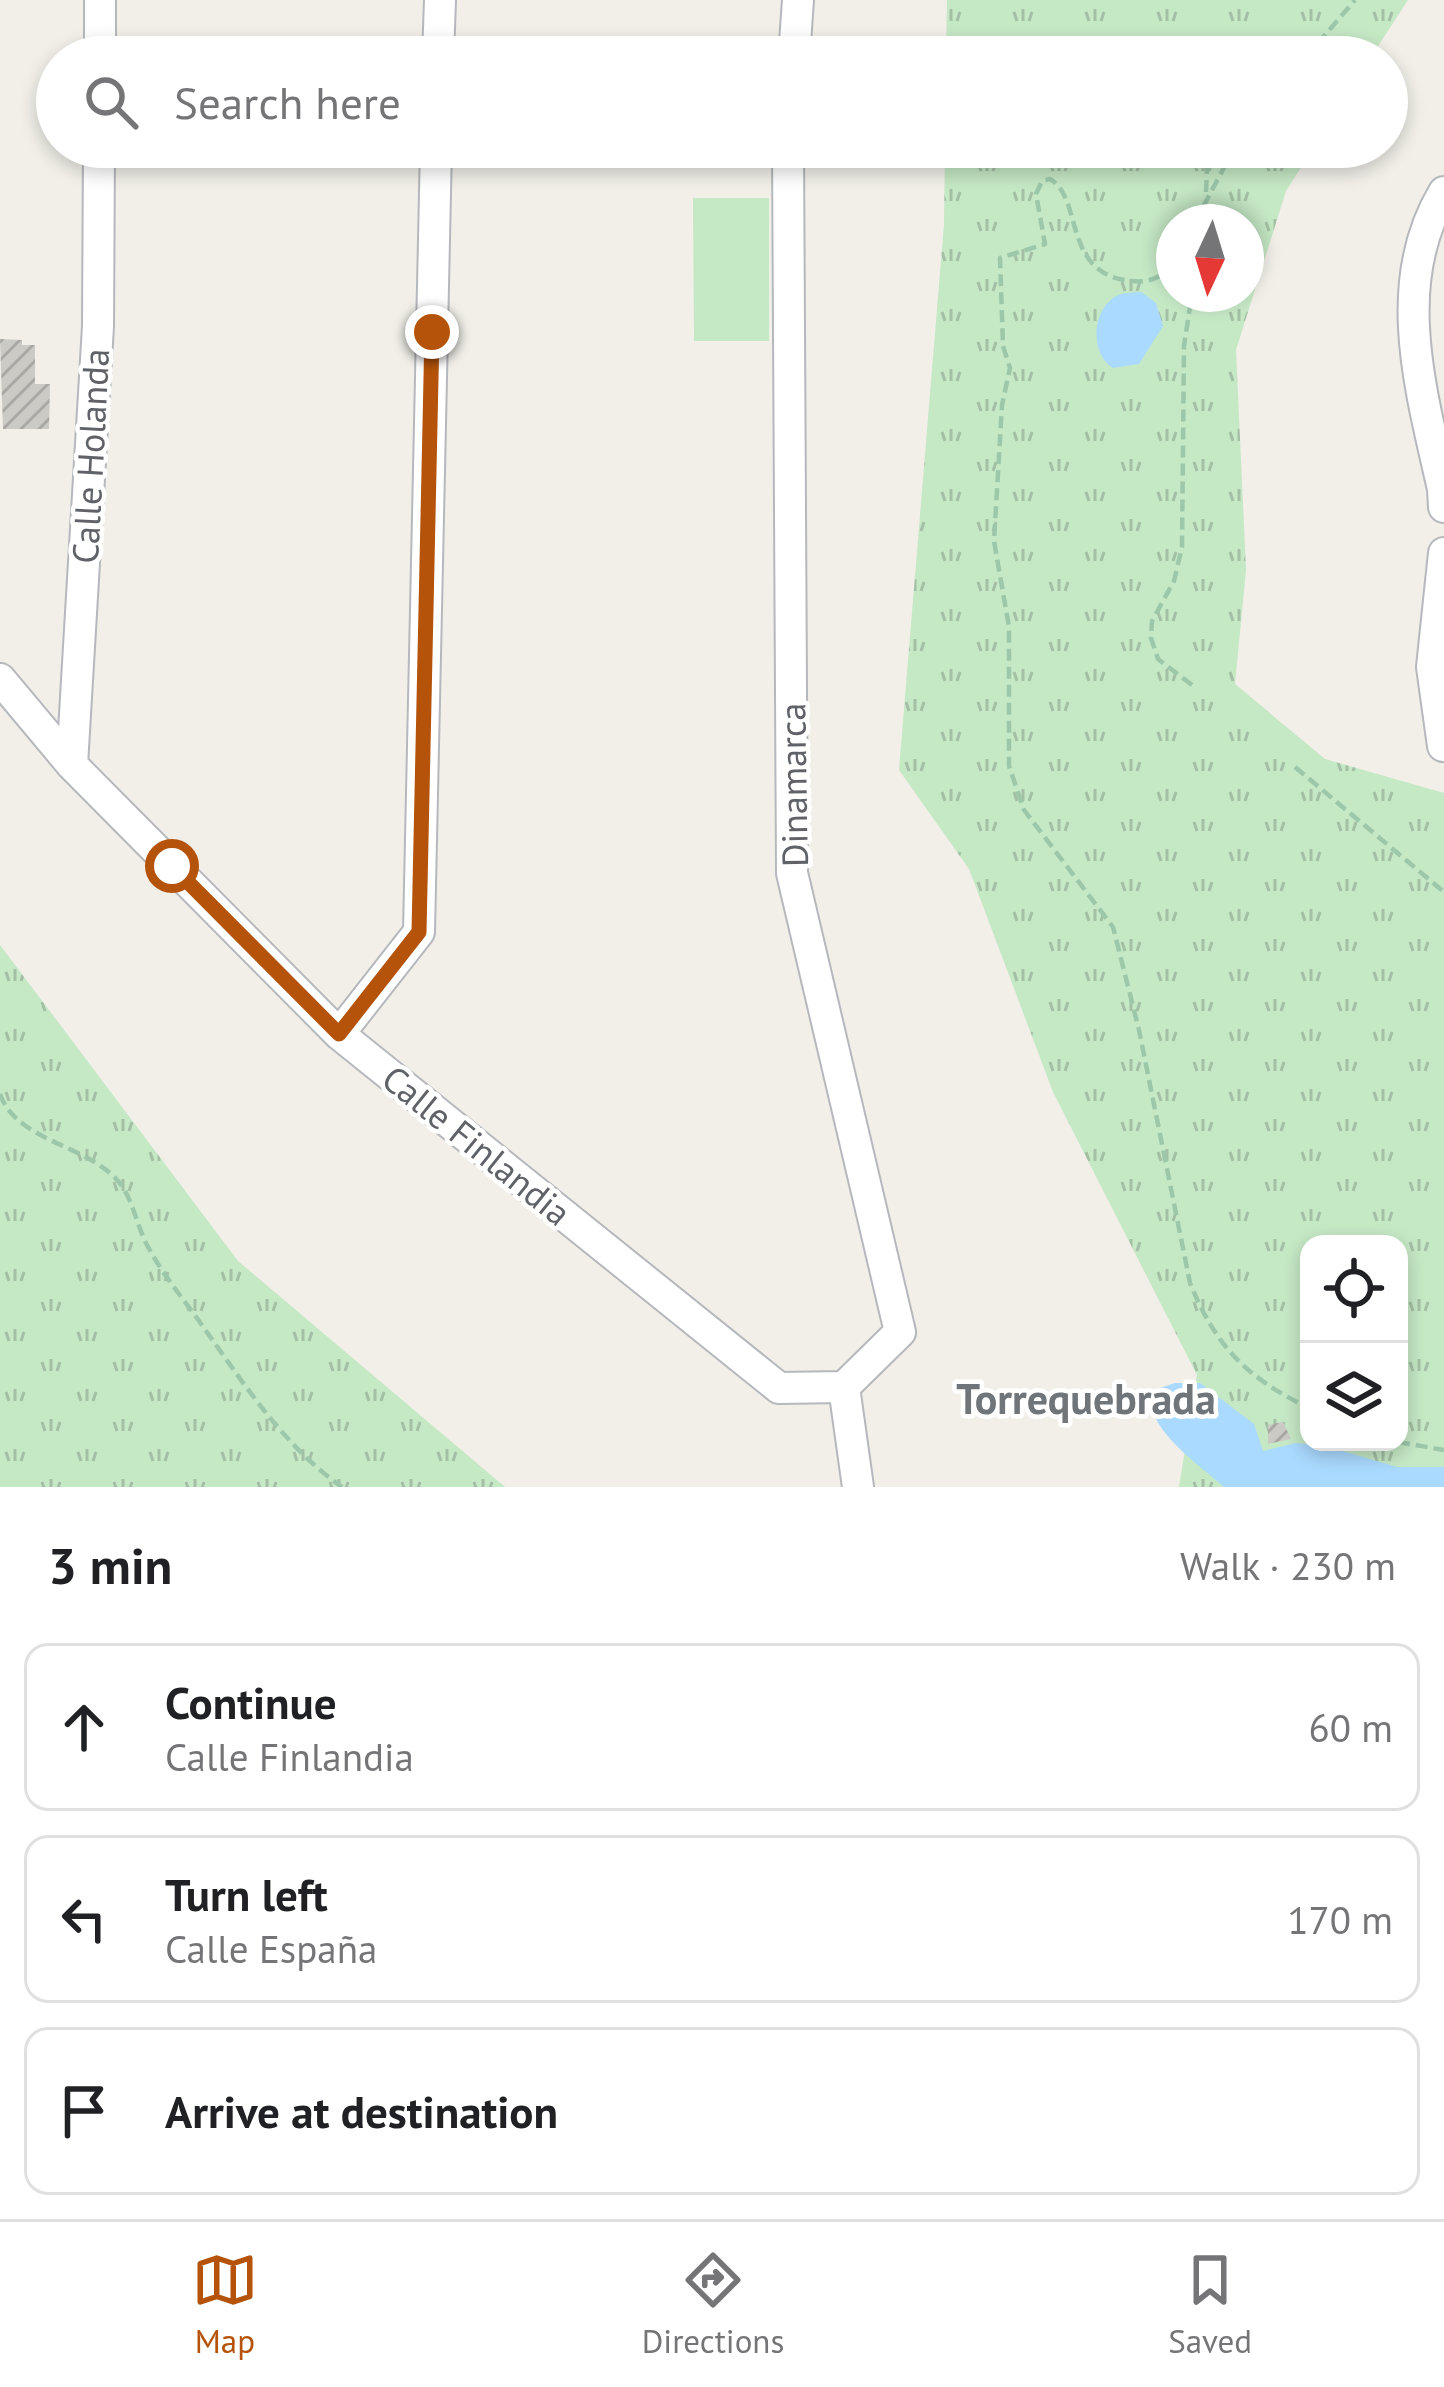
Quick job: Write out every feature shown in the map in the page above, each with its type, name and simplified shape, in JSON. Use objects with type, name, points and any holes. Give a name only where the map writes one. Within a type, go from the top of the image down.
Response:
[{"type":"street","points":[[100,0],[100,36]]},
{"type":"street","points":[[439,36],[440,0]]},
{"type":"street","points":[[796,36],[799,0]]},
{"type":"street","name":"Calle Holanda","points":[[72,765],[98,326],[99,168]]},
{"type":"street","points":[[339,1034],[419,932],[436,168]]},
{"type":"street","name":"Dinamarca","points":[[788,168],[792,873],[900,1332],[844,1387]]},
{"type":"street","points":[[1444,191],[1427,220],[1417,254],[1414,314],[1418,379],[1444,507]]},
{"type":"street","points":[[1443,746],[1432,668],[1444,554]]},
{"type":"street","name":"Calle Finlandia","points":[[0,679],[72,765],[339,1034],[779,1388],[844,1387]]},
{"type":"street","points":[[844,1387],[858,1487]]},
{"type":"path","points":[[1324,36],[1355,0]]},
{"type":"path","points":[[1203,204],[1207,168]]},
{"type":"path","points":[[1205,197],[1222,168]]},
{"type":"path","points":[[1156,278],[1126,281],[1088,259],[1061,188],[1049,179],[1038,186],[1036,194],[1045,244],[1000,258],[1003,346],[1010,368],[1002,405],[994,541],[1009,627],[1009,766],[1024,810],[1113,927],[1190,1283],[1206,1321],[1248,1372],[1300,1403]]},
{"type":"path","points":[[1189,312],[1184,346],[1182,547],[1174,581],[1152,621],[1151,638],[1158,659],[1192,686]]},
{"type":"path","points":[[1295,767],[1444,892]]},
{"type":"path","points":[[0,1094],[5,1108],[18,1118],[119,1183],[147,1245],[217,1346],[274,1423],[342,1487]]},
{"type":"path","points":[[1408,1444],[1444,1450]]},
{"type":"green space","points":[[947,0],[1408,0],[1385,36],[946,36]]},
{"type":"green space","points":[[945,168],[1301,168],[1286,191],[1264,261],[1264,204],[1156,204],[1156,312],[1248,312],[1236,350],[1246,570],[1235,684],[1325,759],[1444,793],[1444,1487],[1179,1487],[1197,1375],[1053,1092],[969,869],[899,770]]},
{"type":"green space","points":[[693,198],[769,198],[769,341],[694,341]]},
{"type":"green space","points":[[0,945],[238,1261],[505,1487],[0,1487]]},
{"type":"water","points":[[1141,292],[1156,303],[1163,326],[1139,364],[1113,368],[1100,352],[1097,329],[1104,308],[1121,294]]},
{"type":"water","points":[[1175,1383],[1200,1383],[1254,1424],[1263,1451],[1296,1443],[1300,1451],[1343,1451],[1397,1467],[1444,1467],[1444,1487],[1224,1487],[1176,1445],[1156,1419],[1151,1391]]},
{"type":"building","points":[[0,339],[35,345],[35,384],[50,384],[49,429],[3,429]]},
{"type":"building","points":[[1283,1422],[1291,1439],[1268,1444],[1268,1425]]},
{"type":"district","name":"Torrequebrada","points":[[1086,1398]]},
{"type":"route","points":[[172,866],[339,1034],[419,932],[432,332]]}]
